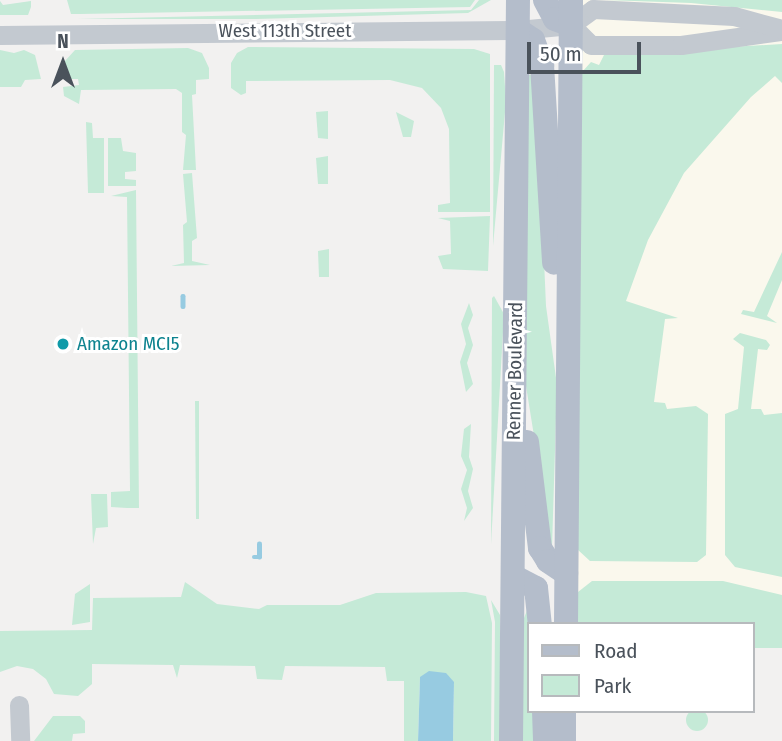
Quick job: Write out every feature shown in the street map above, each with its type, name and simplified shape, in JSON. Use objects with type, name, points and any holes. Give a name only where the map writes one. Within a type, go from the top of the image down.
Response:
[{"type":"main road","name":"Renner Boulevard","points":[[511,741],[518,0]]},
{"type":"main road","points":[[545,0],[555,19],[570,25]]},
{"type":"main road","points":[[566,622],[571,0]]},
{"type":"main road","points":[[518,30],[533,40],[542,65],[555,296],[568,328]]},
{"type":"main road","points":[[515,379],[540,548],[548,561],[566,573]]},
{"type":"main road","points":[[513,576],[536,588],[540,622]]},
{"type":"main road","points":[[544,713],[545,741]]},
{"type":"main road","points":[[564,713],[564,741]]},
{"type":"street","name":"West 113th Street","points":[[0,34],[518,30],[570,25],[593,9],[734,16],[782,29]]},
{"type":"street","name":"West 113th Street","points":[[570,25],[591,45],[681,45],[782,29]]},
{"type":"street","points":[[19,705],[20,741]]},
{"type":"shaded area","points":[[571,0],[782,0],[782,632],[754,625],[754,622],[566,622]]},
{"type":"green space","points":[[67,0],[475,0],[470,7],[71,14]]},
{"type":"green space","points":[[479,0],[491,0],[468,13],[256,19],[77,19],[471,10]]},
{"type":"green space","points":[[606,0],[782,0],[782,12],[691,3]]},
{"type":"green space","points":[[0,1],[3,5],[31,1],[31,7],[28,15],[0,15]]},
{"type":"green space","points":[[782,44],[782,83],[775,76],[751,97],[684,173],[648,240],[626,301],[678,318],[665,319],[654,402],[665,403],[667,409],[696,406],[708,414],[706,555],[697,562],[590,561],[577,549],[582,72],[591,62],[599,65],[604,55],[611,54]]},
{"type":"green space","points":[[248,47],[474,49],[490,54],[490,212],[438,212],[438,205],[450,203],[449,129],[441,108],[422,88],[390,80],[246,81],[246,93],[241,95],[231,88],[231,63],[237,53]]},
{"type":"green space","points":[[188,48],[202,53],[209,68],[209,79],[196,80],[196,94],[192,95],[196,170],[183,170],[186,135],[182,132],[182,93],[176,89],[81,90],[79,104],[64,96],[63,87],[79,85],[78,79],[62,79],[65,61],[75,50]]},
{"type":"green space","points":[[0,50],[14,53],[24,50],[35,55],[41,79],[25,80],[21,87],[0,87]]},
{"type":"green space","points":[[494,65],[501,65],[504,72],[506,101],[493,246]]},
{"type":"green space","points":[[528,75],[536,75],[546,306],[557,385],[552,548],[526,386]]},
{"type":"green space","points":[[328,111],[328,139],[318,138],[316,112]]},
{"type":"green space","points":[[396,112],[414,121],[411,137],[403,137]]},
{"type":"green space","points":[[86,122],[92,123],[93,138],[104,138],[104,193],[88,193]]},
{"type":"green space","points":[[108,138],[121,138],[123,151],[136,153],[136,171],[125,172],[125,179],[136,180],[136,186],[108,186]]},
{"type":"green space","points":[[328,156],[328,184],[318,184],[316,158]]},
{"type":"green space","points":[[192,173],[197,238],[192,241],[192,261],[210,265],[171,266],[184,263],[183,225],[187,222],[183,174]]},
{"type":"green space","points":[[136,190],[139,508],[127,508],[111,507],[111,492],[130,491],[127,197],[111,196]]},
{"type":"green space","points":[[490,216],[488,271],[443,269],[438,256],[451,254],[450,221],[438,218]]},
{"type":"green space","points":[[329,249],[329,277],[319,277],[318,251]]},
{"type":"green space","points":[[782,252],[782,280],[767,316],[777,323],[741,314],[743,310],[754,312]]},
{"type":"green space","points":[[494,296],[504,314],[491,544],[492,298]]},
{"type":"green space","points":[[469,303],[473,315],[468,328],[473,345],[467,363],[473,384],[466,392],[460,362],[466,344],[461,324]]},
{"type":"green space","points":[[740,333],[766,340],[770,345],[767,350],[758,349],[751,409],[761,409],[764,415],[782,413],[782,577],[735,567],[725,555],[725,414],[738,409],[744,347],[733,339]]},
{"type":"green space","points":[[195,401],[199,401],[199,519],[196,519]]},
{"type":"green space","points":[[471,424],[469,457],[473,469],[468,491],[473,508],[464,521],[467,508],[461,489],[467,470],[461,456],[464,429]]},
{"type":"green space","points":[[91,494],[107,494],[108,527],[96,528],[93,544]]},
{"type":"green space","points":[[592,581],[723,581],[782,595],[782,648],[754,648],[754,622],[576,622],[578,592]]},
{"type":"green space","points":[[185,582],[217,604],[259,609],[267,605],[340,605],[376,593],[466,592],[486,596],[492,623],[491,741],[453,741],[454,682],[420,677],[418,741],[404,741],[404,681],[387,681],[385,667],[285,666],[282,680],[257,679],[255,666],[180,665],[177,678],[173,665],[92,664],[92,684],[78,696],[54,694],[46,679],[33,669],[17,666],[0,672],[0,631],[92,630],[93,598],[181,597]]},
{"type":"green space","points":[[90,584],[90,622],[72,625],[75,594]]},
{"type":"green space","points":[[491,600],[500,615],[500,741],[494,741],[495,622]]},
{"type":"green space","points":[[530,603],[530,622],[526,622],[526,713],[537,713],[539,741],[520,741],[524,618]]},
{"type":"green space","points":[[688,713],[706,713],[705,728],[697,731],[689,728],[686,720]]},
{"type":"green space","points":[[53,716],[80,716],[85,721],[85,733],[73,734],[72,741],[34,741]]},
{"type":"water","points":[[429,671],[446,673],[454,682],[453,741],[418,741],[420,677]]},
{"type":"waterway","points":[[183,296],[183,306]]},
{"type":"waterway","points":[[254,557],[259,557],[259,544]]},
{"type":"place","name":"Amazon MCI5","points":[[63,344]]}]
